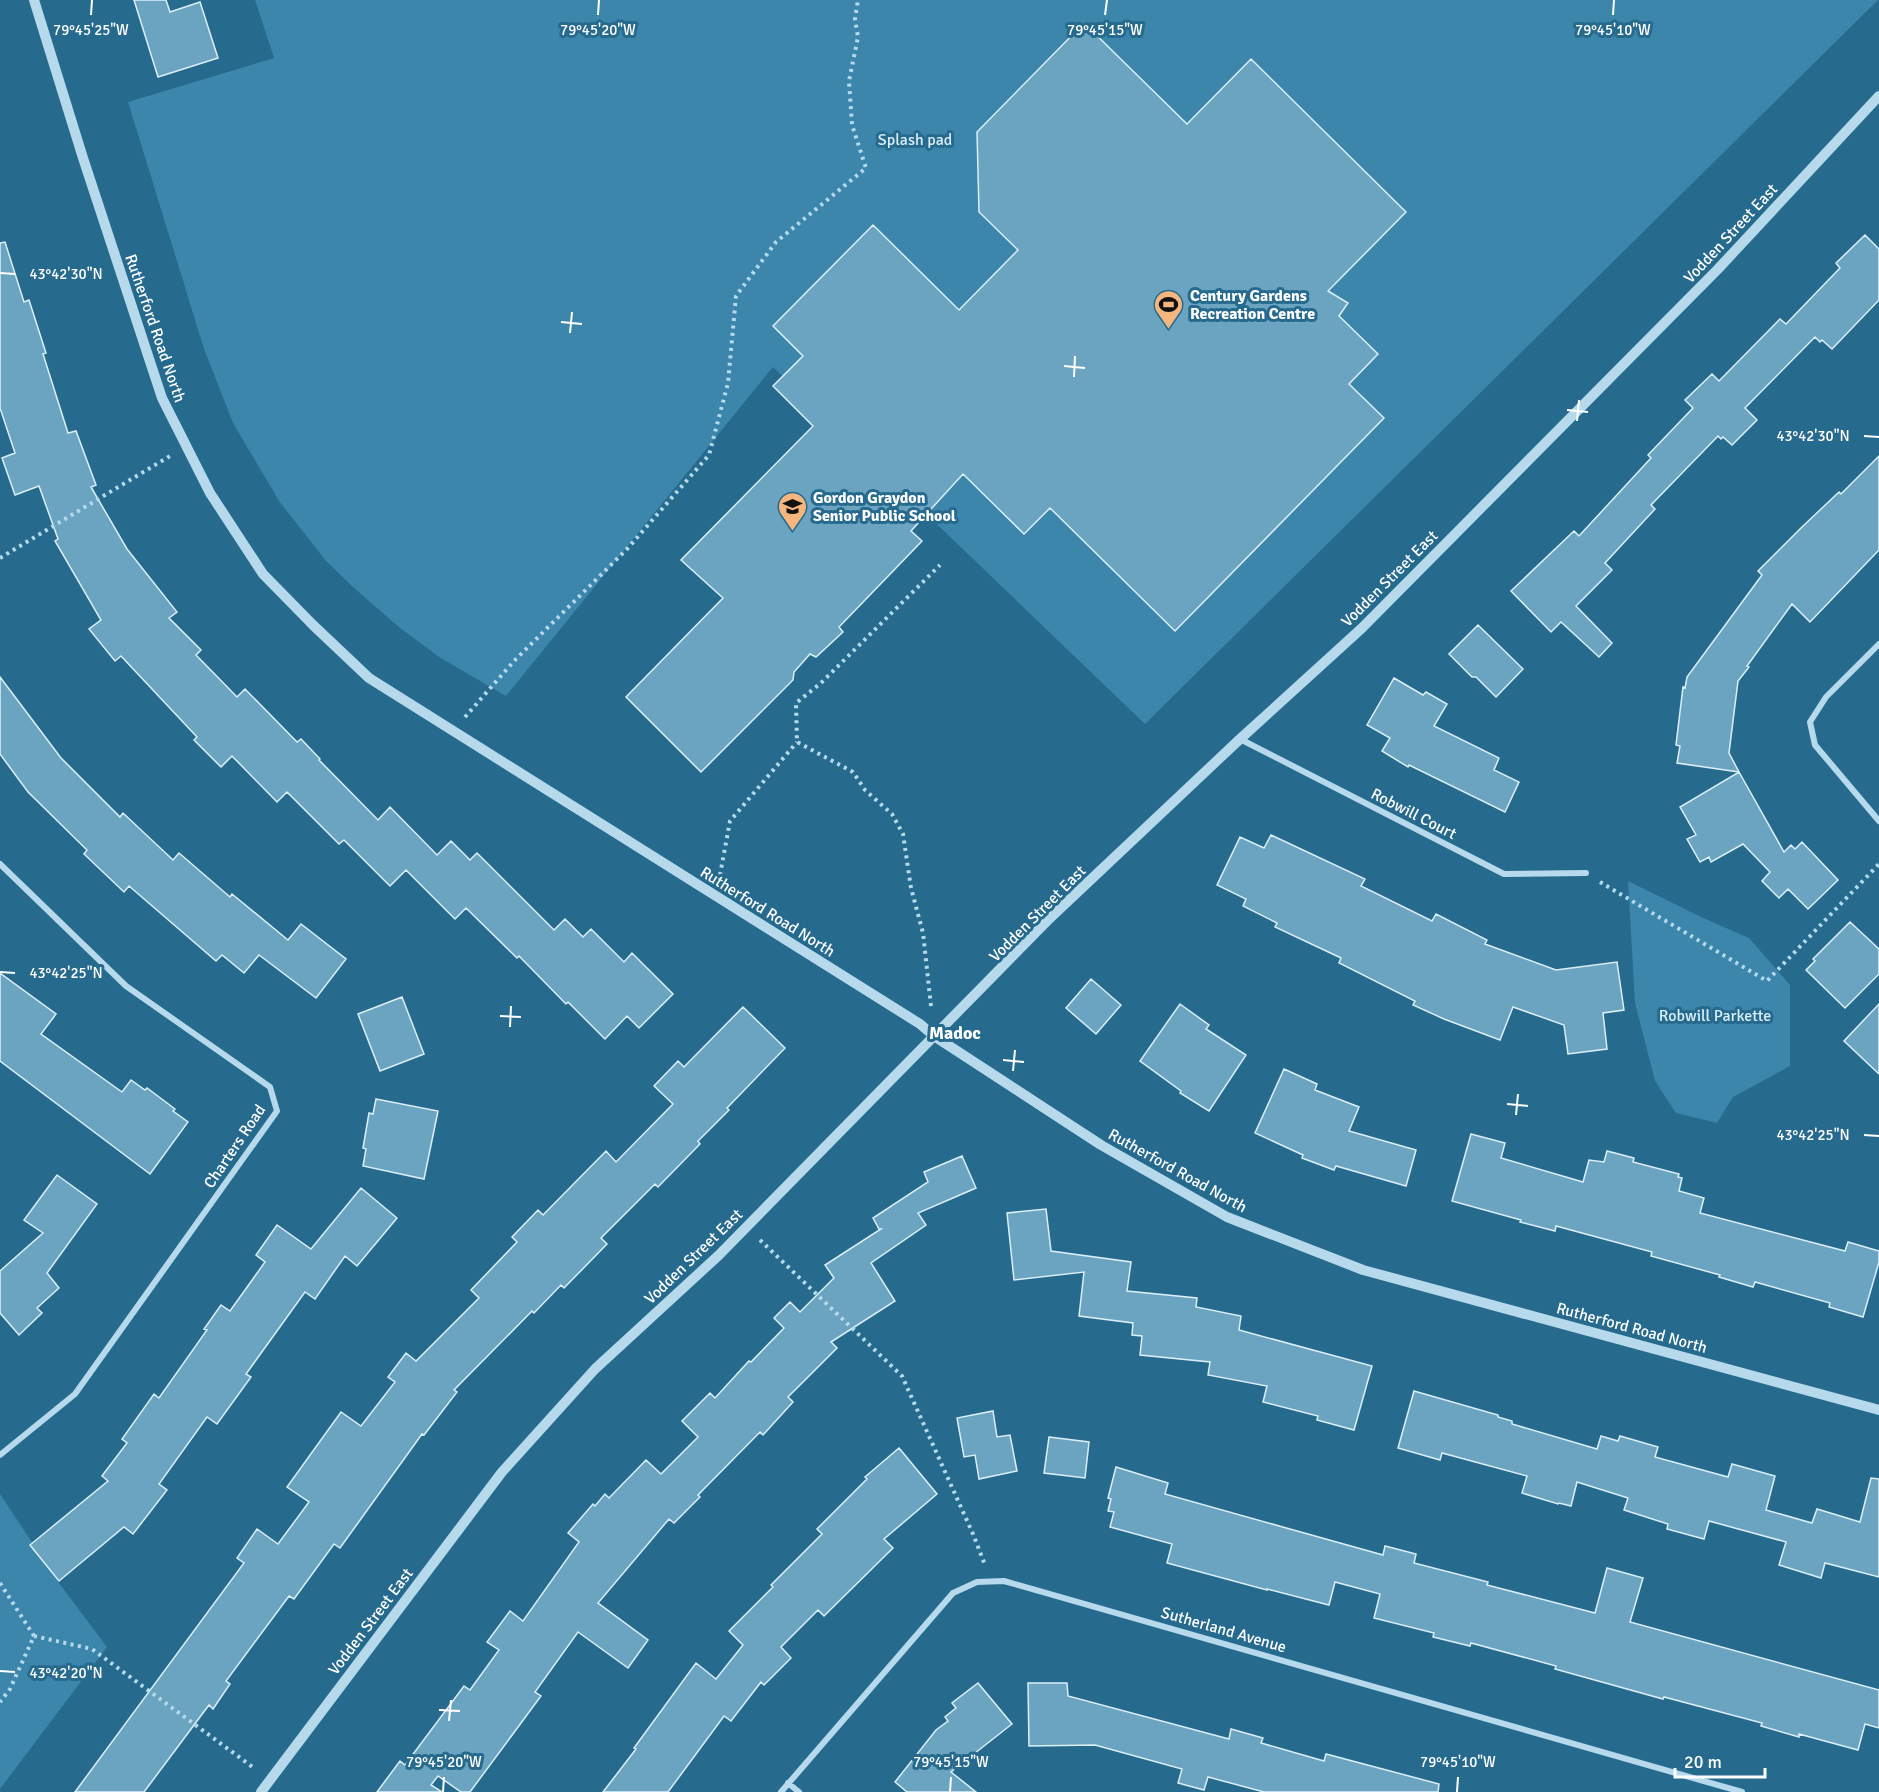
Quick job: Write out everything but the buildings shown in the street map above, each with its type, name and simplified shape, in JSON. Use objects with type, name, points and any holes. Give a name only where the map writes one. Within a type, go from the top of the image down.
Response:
[{"type":"street","name":"Rutherford Road North","points":[[34,0],[162,398],[186,447],[210,493],[263,574],[369,678],[920,1024],[934,1036],[1101,1145],[1227,1217],[1363,1270],[1879,1410]]},
{"type":"street","name":"Vodden Street East","points":[[261,1792],[502,1472],[595,1369],[747,1227],[1049,920],[1240,739],[1362,628],[1710,277],[1879,96]]},
{"type":"street","points":[[1879,644],[1826,698],[1810,722],[1815,745],[1879,821]]},
{"type":"street","name":"Robwill Court","points":[[1240,739],[1504,874],[1586,873]]},
{"type":"street","name":"Charters Road","points":[[0,864],[126,986],[270,1087],[277,1111],[75,1394],[0,1455]]},
{"type":"street","name":"Sutherland Avenue","points":[[781,1792],[953,1593],[977,1582],[1004,1581],[1742,1792]]},
{"type":"street","points":[[788,1783],[799,1792]]},
{"type":"path","points":[[453,730],[514,661],[628,548],[709,455],[728,383],[736,296],[776,242],[866,168],[852,125],[849,81],[858,37],[855,20],[858,0]]},
{"type":"path","points":[[0,558],[186,447]]},
{"type":"path","points":[[716,895],[730,820],[796,742],[796,703],[821,683],[940,565]]},
{"type":"path","points":[[796,742],[854,772],[866,790],[892,814],[903,834],[911,888],[923,933],[934,1036]]},
{"type":"path","points":[[1586,873],[1767,981],[1879,864]]},
{"type":"path","points":[[747,1227],[902,1376],[974,1533],[992,1581]]},
{"type":"path","points":[[0,1583],[34,1636],[92,1649],[270,1780]]},
{"type":"path","points":[[0,1702],[10,1689],[34,1636]]},
{"type":"green space","name":"Splash pad","points":[[255,0],[1878,0],[1145,724],[773,367],[506,696],[439,657],[400,628],[326,561],[279,501],[233,423],[204,349],[128,102],[274,58]]},
{"type":"green space","name":"Robwill Parkette","points":[[1628,881],[1749,938],[1790,985],[1790,1066],[1733,1097],[1717,1123],[1676,1113],[1655,1081],[1635,1003]]},
{"type":"green space","points":[[0,1494],[59,1583],[107,1647],[0,1789]]},
{"type":"place","name":"Century Gardens Recreation Centre","points":[[1169,330]]},
{"type":"place","name":"Gordon Graydon Senior Public School","points":[[792,532]]},
{"type":"district","name":"Madoc","points":[[955,1033]]}]
